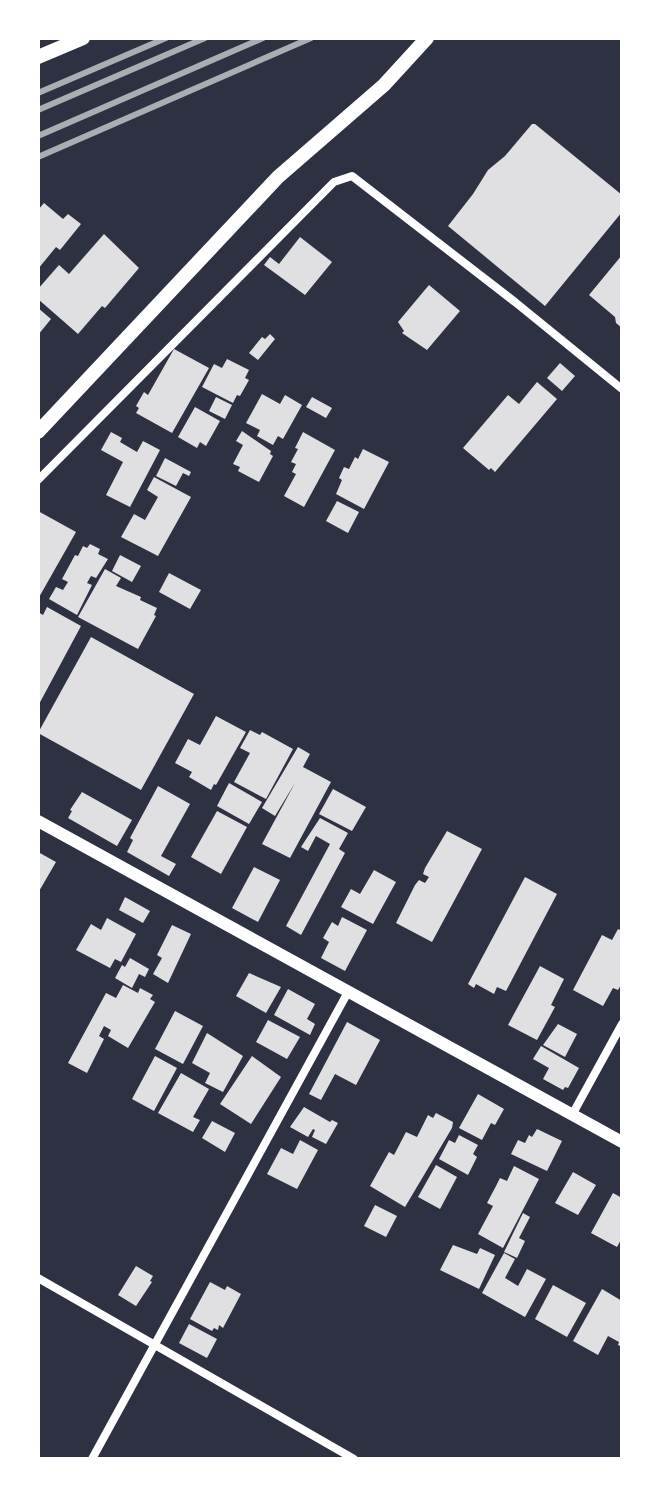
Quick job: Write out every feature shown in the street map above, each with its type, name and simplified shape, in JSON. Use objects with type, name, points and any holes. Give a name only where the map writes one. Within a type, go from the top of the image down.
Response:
[{"type":"main road","points":[[38,57],[83,38]]},
{"type":"main road","points":[[38,432],[278,177],[384,85],[427,38]]},
{"type":"street","points":[[38,480],[334,182],[352,176],[622,389]]},
{"type":"street","points":[[38,821],[622,1142]]},
{"type":"street","points":[[92,1459],[348,992]]},
{"type":"street","points":[[572,1115],[622,1024]]},
{"type":"street","points":[[38,1278],[354,1459]]},
{"type":"building","points":[[532,124],[622,195],[622,212],[545,306],[448,226],[488,170],[505,156]]},
{"type":"building","points":[[44,203],[63,219],[68,214],[81,224],[60,250],[56,247],[38,269],[38,210]]},
{"type":"building","points":[[104,234],[139,268],[78,334],[38,299],[38,289],[59,265],[69,274]]},
{"type":"building","points":[[300,237],[332,262],[305,295],[264,265],[270,257],[279,264]]},
{"type":"building","points":[[622,255],[622,328],[615,317],[589,295]]},
{"type":"building","points":[[429,285],[460,311],[427,350],[402,333],[404,331],[398,322]]},
{"type":"building","points":[[38,308],[51,319],[38,335]]},
{"type":"building","points":[[270,334],[275,339],[258,360],[249,353],[262,337],[265,339]]},
{"type":"building","points":[[174,349],[209,368],[172,433],[136,413],[139,408],[136,406],[144,392],[148,395]]},
{"type":"building","points":[[227,359],[249,370],[245,378],[249,380],[233,403],[202,387],[214,364],[222,368]]},
{"type":"building","points":[[560,363],[575,376],[562,391],[547,378]]},
{"type":"building","points":[[537,382],[557,399],[495,472],[491,468],[489,470],[463,448],[508,395],[519,404]]},
{"type":"building","points":[[262,394],[280,404],[285,395],[302,405],[283,439],[278,436],[273,445],[257,436],[260,430],[246,423]]},
{"type":"building","points":[[216,397],[232,405],[225,419],[209,411]]},
{"type":"building","points":[[312,397],[332,408],[326,418],[306,407]]},
{"type":"building","points":[[195,407],[220,421],[206,446],[200,442],[197,448],[178,437]]},
{"type":"building","points":[[242,431],[271,451],[273,456],[259,482],[238,471],[240,467],[233,464],[243,445],[236,441]]},
{"type":"building","points":[[111,432],[122,438],[120,442],[137,452],[143,441],[160,450],[130,507],[106,495],[123,462],[101,450]]},
{"type":"building","points":[[303,432],[335,450],[304,507],[284,496],[296,474],[292,472],[296,464],[291,462]]},
{"type":"building","points":[[363,449],[389,462],[364,509],[336,494],[344,467],[349,469]]},
{"type":"building","points":[[165,458],[191,472],[189,476],[183,473],[176,486],[156,476]]},
{"type":"building","points":[[154,477],[191,497],[158,556],[121,537],[134,514],[145,520],[158,497],[147,490]]},
{"type":"building","points":[[337,501],[359,512],[348,533],[326,521]]},
{"type":"building","points":[[38,511],[76,532],[38,599]]},
{"type":"building","points":[[90,544],[100,549],[98,554],[108,559],[96,578],[91,576],[87,583],[92,585],[77,615],[49,599],[56,587],[63,590],[68,582],[62,579],[75,555],[78,556],[83,546],[87,548]]},
{"type":"building","points":[[120,555],[141,566],[132,582],[112,571]]},
{"type":"building","points":[[105,569],[121,578],[116,586],[157,608],[156,616],[138,649],[78,617]]},
{"type":"building","points":[[169,573],[201,590],[190,609],[159,592]]},
{"type":"building","points":[[47,607],[81,626],[38,706],[38,612],[43,615]]},
{"type":"building","points":[[91,637],[194,694],[141,790],[38,733]]},
{"type":"building","points":[[216,716],[246,732],[211,790],[189,777],[192,772],[175,763],[188,739],[200,745]]},
{"type":"building","points":[[250,730],[260,735],[262,732],[293,749],[266,799],[234,782],[250,753],[240,748]]},
{"type":"building","points":[[298,747],[310,754],[303,767],[331,782],[290,858],[262,844],[295,783],[275,816],[262,808]]},
{"type":"building","points":[[229,783],[262,802],[249,824],[217,806]]},
{"type":"building","points":[[158,786],[190,804],[161,856],[176,864],[169,876],[127,852],[133,840],[130,838]]},
{"type":"building","points":[[333,789],[366,807],[352,831],[319,814]]},
{"type":"building","points":[[82,792],[132,820],[117,846],[68,818]]},
{"type":"building","points":[[217,811],[247,827],[221,874],[191,857]]},
{"type":"building","points":[[320,818],[348,833],[339,849],[345,853],[301,935],[286,926],[330,844],[316,836],[308,851],[301,847]]},
{"type":"building","points":[[447,831],[482,849],[432,942],[396,923],[415,885],[419,880],[425,883],[429,877],[423,874],[425,868]]},
{"type":"building","points":[[38,852],[56,862],[38,893]]},
{"type":"building","points":[[254,867],[280,880],[258,922],[232,908]]},
{"type":"building","points":[[374,870],[396,882],[373,924],[341,907],[351,889],[360,894]]},
{"type":"building","points":[[525,877],[557,894],[506,991],[497,987],[494,994],[476,984],[474,988],[468,984]]},
{"type":"building","points":[[125,897],[150,911],[143,923],[119,910]]},
{"type":"building","points":[[342,917],[367,930],[345,971],[321,958],[329,942],[323,938],[332,922],[338,926]]},
{"type":"building","points":[[107,918],[136,934],[121,962],[115,959],[110,968],[76,950],[91,924],[101,930]]},
{"type":"building","points":[[172,925],[191,934],[168,983],[153,974],[162,958],[157,955]]},
{"type":"building","points":[[618,929],[622,931],[622,983],[618,990],[613,988],[603,1006],[573,990],[602,935],[612,940]]},
{"type":"building","points":[[130,958],[149,969],[145,977],[139,974],[132,988],[115,978]]},
{"type":"building","points":[[540,966],[564,979],[551,1005],[555,1007],[537,1040],[508,1025]]},
{"type":"building","points":[[249,973],[281,987],[266,1013],[236,996]]},
{"type":"building","points":[[123,985],[138,993],[140,988],[153,995],[150,999],[155,1002],[128,1048],[108,1036],[111,1030],[104,1026],[99,1036],[104,1039],[87,1073],[68,1063],[106,993],[116,998]]},
{"type":"building","points":[[288,989],[315,1004],[307,1019],[315,1024],[310,1035],[274,1015]]},
{"type":"building","points":[[175,1011],[203,1026],[183,1064],[155,1049]]},
{"type":"building","points":[[268,1020],[300,1037],[287,1059],[256,1042]]},
{"type":"building","points":[[347,1022],[380,1040],[356,1085],[335,1074],[321,1100],[309,1094]]},
{"type":"building","points":[[558,1024],[577,1034],[565,1057],[543,1045]]},
{"type":"building","points":[[207,1033],[243,1056],[223,1092],[205,1083],[210,1073],[192,1063]]},
{"type":"building","points":[[541,1046],[579,1068],[568,1088],[563,1090],[543,1079],[549,1068],[533,1059]]},
{"type":"building","points":[[155,1056],[177,1068],[154,1111],[132,1099]]},
{"type":"building","points":[[252,1056],[281,1077],[251,1124],[220,1104]]},
{"type":"building","points":[[181,1073],[209,1089],[193,1117],[200,1120],[193,1132],[158,1113]]},
{"type":"building","points":[[478,1094],[504,1109],[495,1125],[491,1123],[482,1140],[459,1128]]},
{"type":"building","points":[[304,1107],[330,1122],[338,1123],[326,1144],[312,1137],[313,1129],[308,1137],[290,1127]]},
{"type":"building","points":[[436,1113],[453,1122],[452,1128],[405,1207],[370,1186],[389,1152],[394,1155],[406,1132],[417,1137],[428,1115],[433,1118]]},
{"type":"building","points":[[212,1121],[235,1133],[225,1152],[202,1138]]},
{"type":"building","points":[[537,1129],[562,1141],[547,1171],[511,1154],[518,1140],[525,1143]]},
{"type":"building","points":[[459,1135],[478,1145],[473,1154],[477,1157],[468,1175],[439,1159],[449,1140],[455,1143]]},
{"type":"building","points":[[300,1140],[318,1150],[297,1189],[267,1174],[281,1148],[293,1154]]},
{"type":"building","points":[[436,1165],[457,1177],[440,1209],[418,1197]]},
{"type":"building","points":[[514,1166],[539,1179],[503,1248],[478,1234],[493,1206],[487,1203],[500,1178],[507,1181]]},
{"type":"building","points":[[573,1172],[596,1185],[578,1215],[555,1203]]},
{"type":"building","points":[[613,1193],[622,1198],[622,1238],[617,1247],[591,1233]]},
{"type":"building","points":[[375,1205],[397,1216],[386,1237],[364,1226]]},
{"type":"building","points":[[523,1213],[530,1217],[519,1238],[525,1241],[517,1258],[504,1252]]},
{"type":"building","points":[[453,1245],[477,1254],[480,1248],[495,1255],[479,1289],[440,1270]]},
{"type":"building","points":[[504,1253],[515,1259],[505,1278],[518,1286],[527,1269],[546,1279],[525,1317],[482,1293]]},
{"type":"building","points":[[136,1266],[153,1276],[136,1306],[118,1295]]},
{"type":"building","points":[[210,1282],[225,1290],[227,1286],[241,1294],[223,1328],[219,1325],[218,1330],[214,1328],[212,1331],[190,1319]]},
{"type":"building","points":[[553,1285],[586,1303],[567,1337],[535,1319]]},
{"type":"building","points":[[602,1289],[622,1301],[622,1347],[608,1336],[598,1355],[573,1341]]},
{"type":"building","points":[[189,1324],[217,1339],[207,1358],[179,1343]]},
{"type":"railway","points":[[38,93],[166,38]]},
{"type":"railway","points":[[38,110],[205,38]]},
{"type":"railway","points":[[38,136],[263,38]]},
{"type":"railway","points":[[38,157],[311,38]]}]
